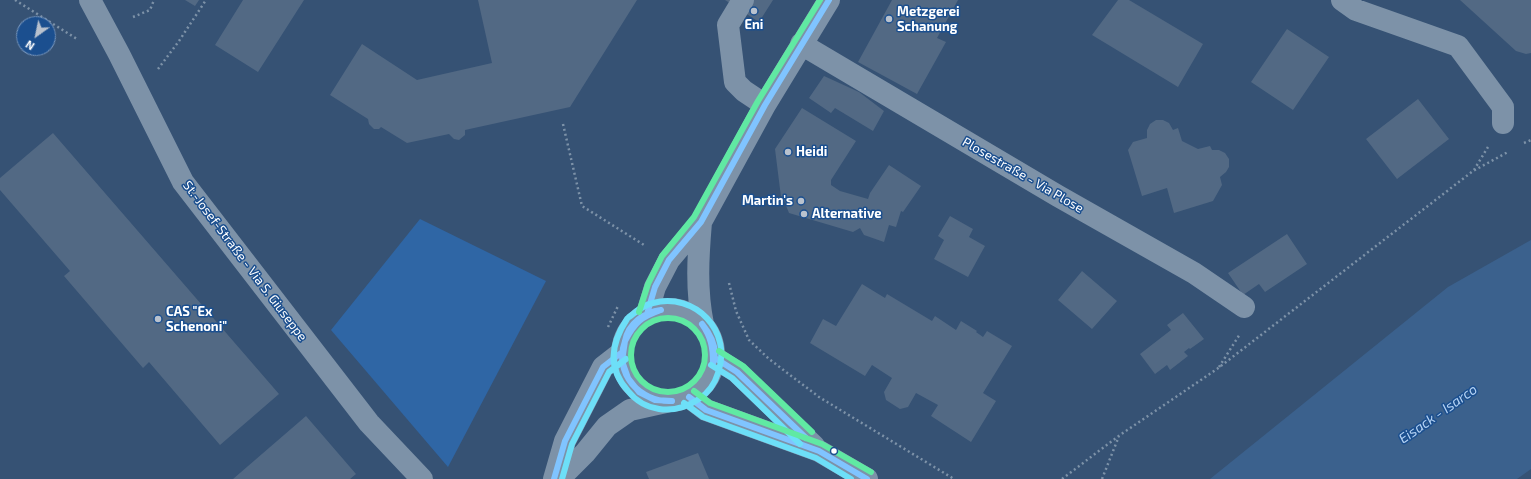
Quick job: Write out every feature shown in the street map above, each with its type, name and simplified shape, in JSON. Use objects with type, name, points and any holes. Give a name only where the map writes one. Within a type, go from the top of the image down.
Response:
[{"type":"street","name":"St.-Josef-Straße - Via S. Giuseppe","points":[[90,0],[119,54],[183,182],[369,423],[422,479]]},
{"type":"street","points":[[744,0],[728,25],[735,82],[744,91],[765,105]]},
{"type":"street","points":[[647,314],[655,287],[669,260],[701,222],[765,105],[829,0]]},
{"type":"street","points":[[1342,0],[1356,10],[1458,46],[1503,107],[1503,122]]},
{"type":"street","name":"Plosestraße - Via Plose","points":[[801,44],[1058,196],[1194,272],[1244,307]]},
{"type":"street","points":[[701,222],[697,268],[698,304],[703,324]]},
{"type":"street","points":[[559,479],[585,453],[607,426],[630,410],[666,402],[678,401],[689,397],[702,387],[711,373],[715,358],[714,346],[710,334],[703,324],[691,314],[676,310],[661,309],[647,314],[634,323],[625,337],[621,353],[623,367],[629,381],[639,391],[651,399],[666,402]]},
{"type":"street","points":[[554,479],[565,441],[602,367],[621,353]]},
{"type":"street","points":[[715,358],[737,372],[819,451]]},
{"type":"street","points":[[689,397],[706,410],[819,451],[867,479]]},
{"type":"path","points":[[156,72],[180,41],[206,0]]},
{"type":"path","points":[[563,124],[582,206],[645,246]]},
{"type":"path","points":[[1518,147],[1531,140]]},
{"type":"path","points":[[1062,479],[1120,435],[1217,369],[1473,171],[1512,150]]},
{"type":"path","points":[[729,283],[736,311],[749,340],[769,359],[818,397],[954,479]]},
{"type":"path","points":[[1217,369],[1246,327],[1244,307]]},
{"type":"path","points":[[1102,479],[1120,435]]},
{"type":"shaded area","points":[[420,219],[546,281],[448,467],[331,330]]},
{"type":"water","name":"Eisack - Isarco","points":[[1531,240],[1531,469],[1517,479],[1210,479],[1448,287]]},
{"type":"building","points":[[185,0],[199,0],[195,6]]},
{"type":"building","points":[[243,0],[304,0],[258,72],[215,45]]},
{"type":"building","points":[[478,0],[637,0],[570,107],[465,130],[465,135],[459,140],[454,139],[449,134],[407,143],[381,127],[379,129],[374,129],[369,124],[368,119],[330,95],[362,44],[417,80],[492,63]]},
{"type":"building","name":"Eni","points":[[725,0],[773,0],[759,22]]},
{"type":"building","points":[[892,0],[958,0],[937,38],[946,42],[917,94],[858,62]]},
{"type":"building","points":[[1118,0],[1129,0],[1203,44],[1178,87],[1092,35]]},
{"type":"building","points":[[1460,0],[1531,0],[1531,53],[1526,54],[1516,51]]},
{"type":"building","points":[[1287,29],[1329,57],[1293,110],[1251,82]]},
{"type":"building","points":[[824,76],[859,92],[884,111],[873,131],[835,108],[831,113],[809,98]]},
{"type":"building","points":[[1418,99],[1449,139],[1397,179],[1366,139]]},
{"type":"building","points":[[802,108],[856,141],[831,180],[831,185],[840,191],[868,199],[870,193],[889,165],[921,186],[903,212],[901,211],[896,227],[889,225],[884,242],[864,235],[860,228],[853,232],[789,213],[782,196],[781,197],[775,149]]},
{"type":"building","points":[[1156,120],[1163,120],[1169,123],[1173,130],[1178,128],[1182,141],[1198,149],[1210,146],[1212,150],[1219,150],[1225,153],[1229,159],[1229,167],[1220,177],[1222,185],[1213,201],[1174,213],[1167,188],[1142,196],[1128,150],[1133,142],[1147,138],[1147,130],[1150,124]]},
{"type":"building","name":"CAS \"Ex Schenoni\"","points":[[53,133],[279,394],[220,445],[149,362],[143,368],[64,276],[70,271],[0,190],[0,178]]},
{"type":"building","points":[[950,216],[973,229],[969,237],[985,246],[968,277],[934,259],[944,240],[938,236]]},
{"type":"building","points":[[1287,234],[1307,264],[1265,292],[1259,284],[1243,295],[1228,273]]},
{"type":"building","points":[[1082,271],[1117,301],[1092,329],[1058,300]]},
{"type":"building","points":[[862,284],[885,298],[887,294],[932,321],[935,316],[956,330],[961,321],[977,331],[976,332],[983,337],[987,331],[1012,346],[983,393],[996,401],[971,442],[931,416],[938,405],[916,393],[908,407],[900,409],[886,400],[884,392],[892,378],[872,365],[865,376],[810,343],[823,319],[836,326]]},
{"type":"building","points":[[1183,313],[1204,339],[1184,352],[1188,356],[1170,370],[1167,365],[1155,374],[1140,354],[1171,330],[1167,325]]},
{"type":"building","points":[[306,416],[356,474],[350,479],[233,479]]},
{"type":"building","points":[[698,453],[709,479],[649,479],[646,472]]},
{"type":"transit line","points":[[639,312],[648,284],[662,256],[694,217],[758,101],[820,0]]},
{"type":"transit line","points":[[647,314],[655,287],[669,260],[701,222],[765,105],[829,0]]},
{"type":"transit line","points":[[627,319],[617,337],[614,364],[621,382],[634,398],[650,407],[659,409],[680,408],[699,399],[711,388],[717,377],[721,357],[720,343],[715,329],[707,318],[696,309],[683,303],[668,301],[646,305],[629,317]]},
{"type":"transit line","points":[[625,341],[633,324],[643,316],[661,310]]},
{"type":"transit line","points":[[625,341],[639,321],[648,315],[661,310]]},
{"type":"transit line","points":[[661,318],[675,318],[689,324],[699,334],[705,348],[705,355],[705,362],[699,376],[689,386],[675,392],[661,392],[647,386],[637,376],[631,362],[631,348],[637,334],[647,324],[661,318]]},
{"type":"transit line","points":[[702,324],[713,342],[715,353],[713,363]]},
{"type":"transit line","points":[[702,324],[708,333],[711,342],[713,363]]},
{"type":"transit line","points":[[625,341],[622,361],[628,378],[639,392],[655,400],[672,401]]},
{"type":"transit line","points":[[625,341],[622,353],[623,364],[626,375],[632,384],[649,397],[672,401]]},
{"type":"transit line","points":[[719,351],[743,366],[812,432]]},
{"type":"transit line","points":[[554,479],[565,441],[603,367],[621,353]]},
{"type":"transit line","points":[[715,358],[737,372],[806,438]]},
{"type":"transit line","points":[[562,479],[572,444],[609,372],[626,359]]},
{"type":"transit line","points":[[711,365],[732,378],[800,444]]},
{"type":"transit line","points":[[694,391],[710,403],[822,444],[871,472]]},
{"type":"transit line","points":[[689,397],[706,410],[819,451],[867,479]]},
{"type":"transit line","points":[[684,403],[703,417],[816,458],[851,479]]},
{"type":"place","name":"Eni","points":[[754,11]]},
{"type":"place","name":"Metzgerei Schanung","points":[[889,19]]},
{"type":"place","name":"Heidi","points":[[788,152]]},
{"type":"place","name":"Martin's","points":[[801,201]]},
{"type":"place","name":"Alternative","points":[[804,214]]},
{"type":"place","name":"CAS \"Ex Schenoni\"","points":[[158,319]]}]
